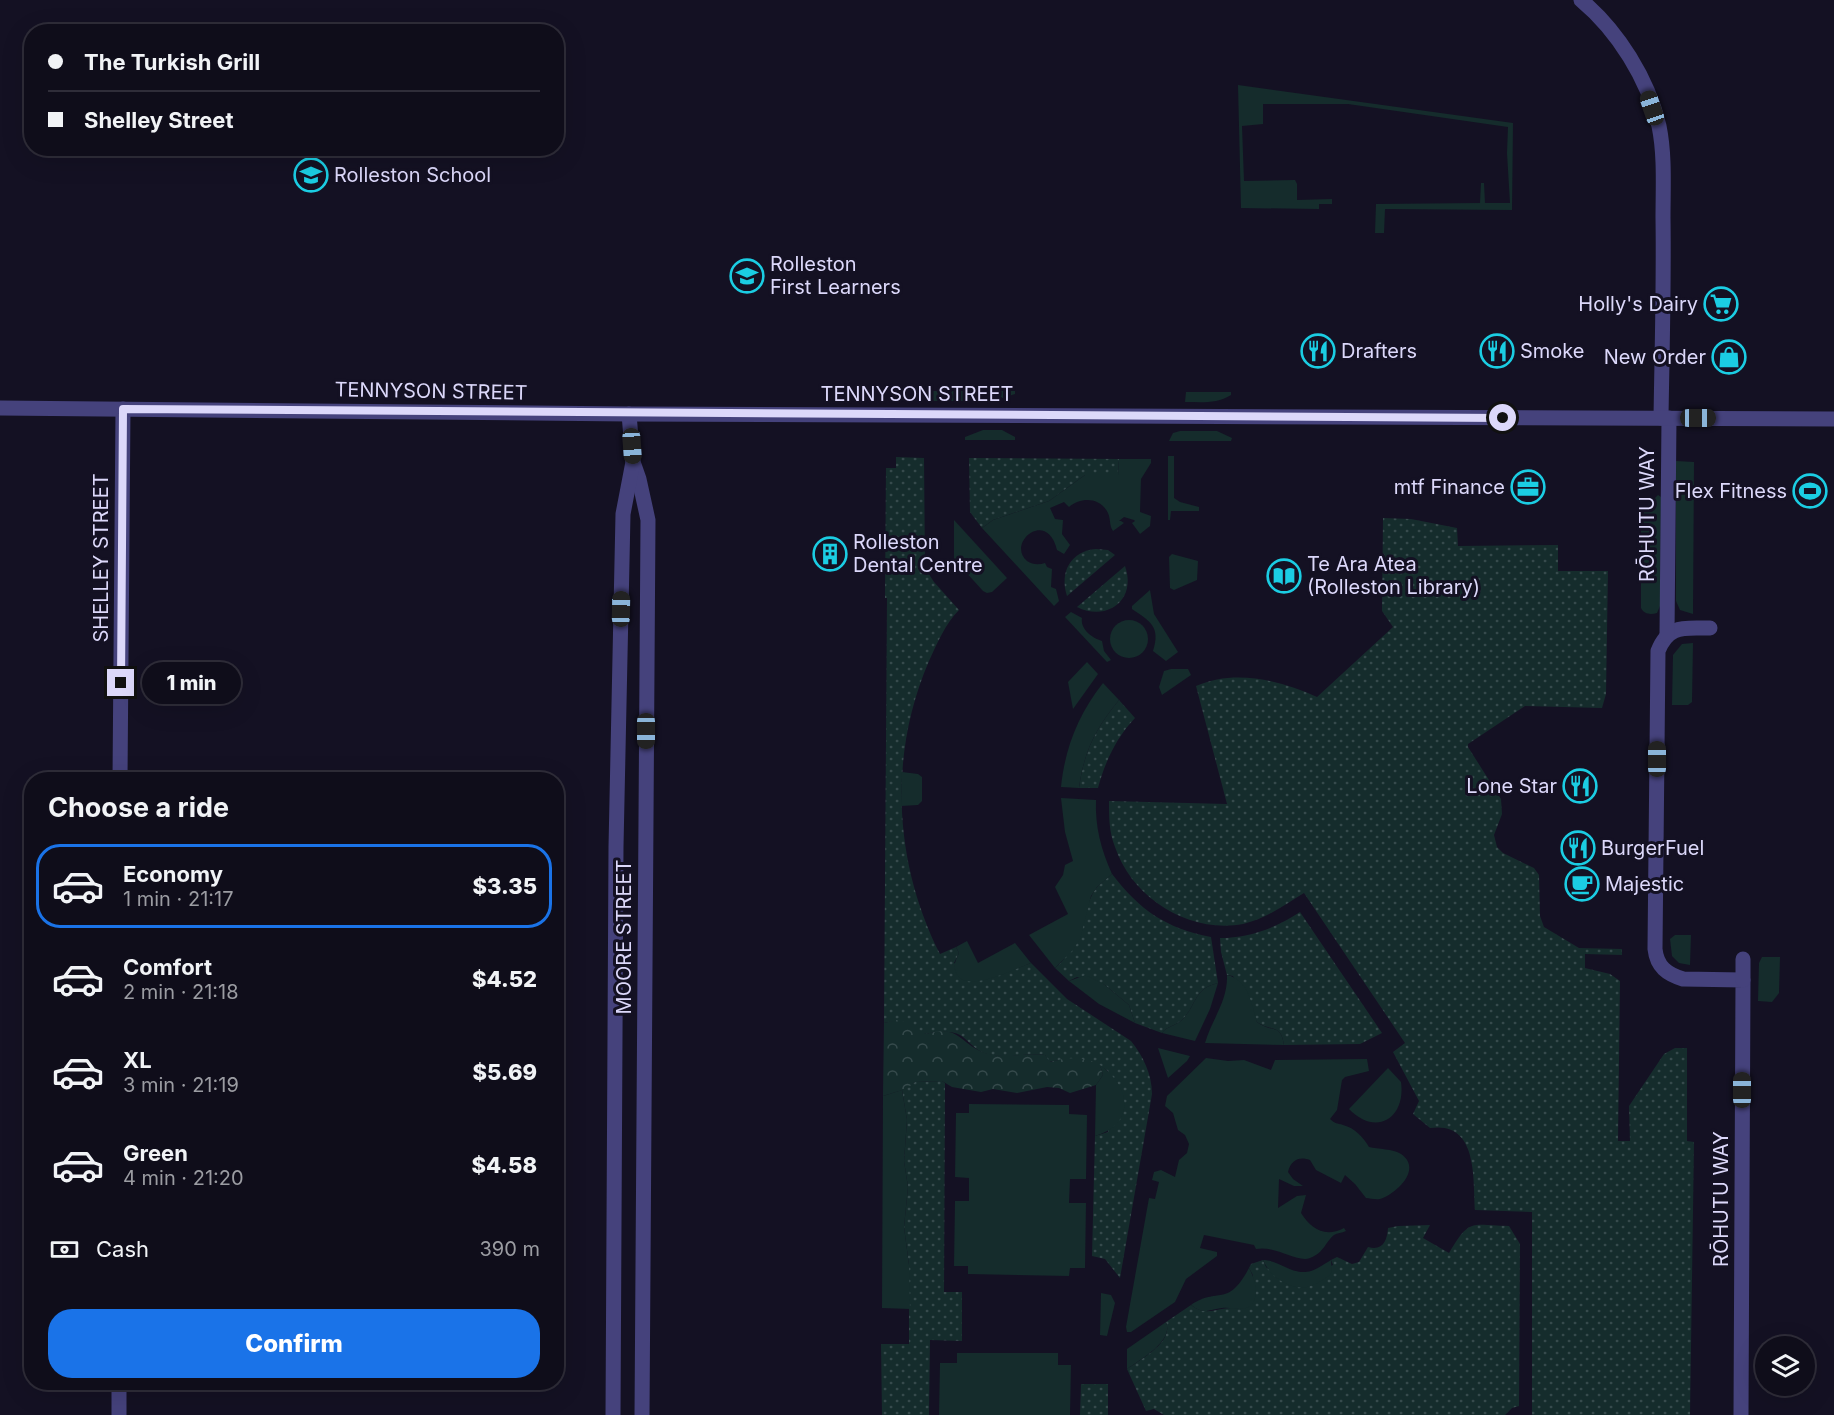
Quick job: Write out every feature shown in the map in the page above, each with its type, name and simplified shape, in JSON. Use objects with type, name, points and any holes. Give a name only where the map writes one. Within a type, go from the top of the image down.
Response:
[{"type":"street","name":"RŌHUTU WAY","points":[[1581,0],[1596,12],[1634,62],[1659,127],[1662,172],[1668,611],[1667,635],[1658,651],[1656,958],[1668,974],[1683,979],[1743,980]]},
{"type":"street","name":"TENNYSON STREET","points":[[0,408],[629,414],[1834,419]]},
{"type":"street","name":"SHELLEY STREET","points":[[120,772],[123,409]]},
{"type":"street","name":"MOORE STREET","points":[[629,414],[633,462],[648,520],[642,1415]]},
{"type":"street","name":"MOORE STREET","points":[[613,1415],[616,823],[623,514],[633,462]]},
{"type":"street","points":[[1667,635],[1683,628],[1710,628]]},
{"type":"street","name":"RŌHUTU WAY","points":[[1741,1415],[1743,959]]},
{"type":"street","points":[[119,1390],[119,1415]]},
{"type":"green space","points":[[1238,85],[1513,123],[1512,210],[1385,209],[1384,233],[1375,233],[1376,204],[1480,203],[1481,183],[1484,183],[1485,203],[1510,203],[1508,127],[1348,104],[1263,104],[1263,124],[1242,126],[1244,181],[1295,180],[1297,200],[1332,199],[1332,204],[1319,204],[1319,209],[1241,208]]},
{"type":"green space","points":[[918,391],[1015,391],[1015,394],[993,401],[934,401],[920,395]]},
{"type":"green space","points":[[1186,392],[1231,392],[1231,395],[1215,401],[1185,402]]},
{"type":"green space","points":[[983,430],[1002,430],[1015,437],[1015,440],[965,440],[965,437]]},
{"type":"green space","points":[[1217,431],[1232,438],[1231,441],[1169,441],[1173,433]]},
{"type":"green space","points":[[1168,456],[1174,456],[1174,498],[1199,507],[1199,511],[1171,511],[1170,520],[1168,520]]},
{"type":"green space","points":[[896,457],[924,458],[925,568],[934,582],[959,610],[945,628],[929,661],[916,697],[907,734],[902,771],[902,809],[905,846],[913,883],[940,954],[956,947],[959,953],[954,963],[990,978],[1031,963],[1067,999],[1131,1041],[1143,1059],[1149,1072],[1152,1094],[1120,1278],[1105,1259],[1092,1256],[1095,1136],[1108,1132],[1108,1071],[1095,1064],[1079,1061],[1049,1062],[1045,1055],[986,1054],[956,1033],[926,1034],[902,1022],[884,1023],[886,468],[896,468]]},
{"type":"green space","points":[[969,458],[1119,459],[1118,475],[1085,475],[1049,501],[993,520],[982,528],[970,512]]},
{"type":"green space","points":[[1119,459],[1151,459],[1141,479],[1140,512],[1151,516],[1150,526],[1140,534],[1132,523],[1135,521],[1124,517],[1119,521],[1124,523],[1113,531],[1105,508],[1090,500],[1079,501],[1069,507],[1064,502],[1050,508],[1055,519],[1063,520],[1062,534],[1070,545],[1064,554],[1057,550],[1052,538],[1045,531],[1038,530],[1030,533],[1021,546],[1022,554],[1027,561],[1036,564],[1045,563],[1052,569],[1051,587],[1056,589],[1059,601],[1054,606],[982,528],[993,520],[1049,501],[1085,475],[1118,475]]},
{"type":"green space","points":[[1676,461],[1694,462],[1693,614],[1680,610],[1676,601]]},
{"type":"green space","points":[[1658,495],[1661,497],[1660,606],[1657,613],[1650,614],[1641,608],[1641,518],[1647,506]]},
{"type":"green space","points":[[1383,518],[1411,519],[1457,528],[1458,546],[1558,545],[1558,571],[1608,571],[1606,694],[1602,708],[1525,706],[1468,744],[1468,747],[1501,799],[1502,814],[1494,835],[1497,847],[1503,853],[1534,868],[1539,875],[1540,916],[1544,927],[1579,948],[1622,949],[1622,955],[1585,954],[1585,968],[1610,974],[1620,981],[1618,1141],[1630,1141],[1629,1106],[1664,1054],[1675,1048],[1687,1048],[1687,1141],[1694,1142],[1690,1415],[1532,1415],[1532,1212],[1475,1210],[1473,1168],[1465,1142],[1457,1133],[1446,1128],[1430,1128],[1413,1114],[1419,1101],[1393,1052],[1405,1043],[1304,893],[1275,911],[1251,922],[1223,926],[1203,923],[1165,908],[1149,896],[1123,865],[1113,841],[1109,801],[1227,804],[1196,686],[1226,678],[1257,679],[1288,686],[1317,697],[1393,627],[1382,611]]},
{"type":"green space","points":[[954,520],[1007,578],[992,592],[983,591],[954,559]]},
{"type":"green space","points":[[1096,549],[1108,550],[1115,555],[1067,596],[1065,579],[1069,564],[1080,554]]},
{"type":"green space","points":[[1172,554],[1198,561],[1197,580],[1174,590],[1170,588],[1169,557]]},
{"type":"green space","points":[[1125,566],[1128,578],[1127,589],[1117,605],[1099,612],[1077,607]]},
{"type":"green space","points":[[1150,590],[1154,614],[1178,652],[1166,661],[1153,651],[1155,630],[1149,621],[1132,609],[1132,606]]},
{"type":"green space","points":[[1071,612],[1082,618],[1083,626],[1094,638],[1102,641],[1104,651],[1111,660],[1107,662],[1065,617]]},
{"type":"green space","points":[[1129,620],[1143,625],[1148,639],[1143,653],[1129,658],[1115,653],[1110,639],[1115,625]]},
{"type":"green space","points":[[1693,643],[1692,702],[1688,705],[1672,705],[1673,655],[1682,644]]},
{"type":"green space","points":[[1087,662],[1098,674],[1073,709],[1068,682]]},
{"type":"green space","points":[[1188,669],[1191,675],[1162,695],[1159,687],[1164,671]]},
{"type":"green space","points":[[1103,683],[1119,700],[1092,741],[1084,763],[1079,788],[1061,787],[1069,745],[1074,732],[1086,707]]},
{"type":"green space","points":[[1119,700],[1135,718],[1112,751],[1098,788],[1079,788],[1084,763],[1092,741]]},
{"type":"green space","points":[[902,772],[918,774],[922,777],[922,801],[918,805],[901,806]]},
{"type":"green space","points":[[1061,798],[1096,800],[1099,838],[1112,874],[1097,887],[1091,896],[1080,939],[1055,968],[1029,935],[1068,914],[1055,887],[1063,875],[1065,865],[1073,861],[1065,832]]},
{"type":"green space","points":[[1112,874],[1133,898],[1155,916],[1180,928],[1211,937],[1218,983],[1204,989],[1182,1020],[1162,1033],[1135,1023],[1129,1005],[1105,985],[1077,977],[1069,981],[1055,968],[1073,944],[1094,892]]},
{"type":"green space","points":[[1300,912],[1382,1033],[1360,1044],[1284,1045],[1283,1038],[1278,1031],[1257,1022],[1233,976],[1227,975],[1220,938],[1231,938],[1262,931]]},
{"type":"green space","points":[[1675,935],[1691,935],[1690,965],[1679,963],[1672,956],[1670,939]]},
{"type":"green space","points":[[967,941],[978,963],[1015,943],[1031,963],[993,978],[972,982],[964,980],[955,970],[955,962],[959,953],[956,947]]},
{"type":"green space","points":[[1762,957],[1780,957],[1779,993],[1772,1002],[1758,1001],[1759,963]]},
{"type":"green space","points":[[1086,975],[1105,985],[1129,1005],[1135,1023],[1099,1004],[1069,981]]},
{"type":"green space","points":[[1227,975],[1245,987],[1257,1022],[1278,1031],[1283,1038],[1284,1045],[1205,1043],[1225,993]]},
{"type":"green space","points":[[1218,983],[1210,1009],[1195,1041],[1162,1033],[1182,1020],[1204,989]]},
{"type":"green space","points":[[897,1020],[906,1022],[926,1034],[938,1031],[954,1034],[979,1051],[989,1054],[1045,1055],[1050,1062],[1069,1058],[1088,1060],[1100,1065],[1103,1075],[1096,1085],[1070,1093],[1059,1088],[1047,1087],[1017,1093],[993,1089],[981,1092],[952,1087],[942,1081],[915,1082],[906,1089],[883,1096],[884,1023]]},
{"type":"green space","points":[[1158,1048],[1190,1056],[1168,1078]]},
{"type":"green space","points":[[1206,1058],[1228,1061],[1244,1060],[1271,1070],[1275,1060],[1367,1059],[1369,1071],[1345,1077],[1342,1080],[1337,1110],[1330,1119],[1355,1131],[1369,1147],[1401,1154],[1407,1160],[1408,1174],[1399,1187],[1386,1196],[1380,1199],[1366,1198],[1345,1175],[1341,1183],[1316,1170],[1310,1160],[1302,1158],[1296,1160],[1291,1164],[1288,1172],[1303,1186],[1294,1186],[1279,1179],[1278,1208],[1297,1196],[1306,1195],[1301,1213],[1309,1224],[1325,1232],[1344,1228],[1346,1231],[1334,1235],[1319,1253],[1305,1259],[1271,1249],[1256,1249],[1254,1245],[1204,1235],[1200,1248],[1217,1252],[1217,1256],[1186,1279],[1175,1302],[1131,1332],[1127,1332],[1149,1198],[1155,1199],[1159,1182],[1152,1180],[1154,1172],[1161,1170],[1175,1177],[1179,1160],[1187,1153],[1189,1144],[1185,1135],[1178,1130],[1173,1113],[1165,1106],[1167,1096]]},
{"type":"green space","points":[[1100,1065],[1118,1084],[1123,1094],[1124,1104],[1123,1114],[1117,1123],[1095,1136],[1096,1085],[1103,1075]]},
{"type":"green space","points":[[1388,1068],[1401,1082],[1399,1105],[1387,1120],[1369,1122],[1349,1109]]},
{"type":"green space","points":[[942,1081],[945,1083],[944,1292],[962,1292],[962,1341],[930,1340],[929,1415],[882,1415],[881,1344],[909,1344],[909,1265],[904,1227],[908,1187],[904,1161],[907,1120],[902,1090],[915,1082]]},
{"type":"green space","points":[[902,1090],[907,1120],[904,1161],[908,1187],[904,1227],[909,1265],[910,1309],[882,1308],[883,1096]]},
{"type":"green space","points":[[969,1104],[1069,1105],[1069,1114],[1087,1115],[1086,1179],[1070,1179],[1069,1203],[1086,1203],[1085,1268],[1070,1268],[1069,1276],[968,1274],[968,1266],[954,1266],[955,1201],[969,1201],[969,1178],[955,1177],[956,1113],[969,1113]]},
{"type":"green space","points":[[1430,1225],[1423,1238],[1449,1253],[1467,1229],[1478,1225],[1509,1226],[1520,1244],[1519,1406],[1512,1408],[1505,1415],[1164,1415],[1154,1409],[1146,1411],[1127,1369],[1161,1343],[1167,1329],[1166,1322],[1191,1305],[1203,1311],[1241,1309],[1253,1275],[1249,1268],[1251,1264],[1263,1260],[1266,1267],[1287,1284],[1333,1265],[1331,1260],[1337,1257],[1352,1264],[1359,1262],[1368,1247],[1377,1248],[1383,1244],[1388,1228]]},
{"type":"green space","points":[[1263,1260],[1294,1271],[1308,1272],[1331,1260],[1332,1273],[1320,1282],[1307,1287],[1293,1286],[1280,1281]]},
{"type":"green space","points":[[1249,1268],[1254,1279],[1256,1293],[1252,1304],[1247,1308],[1203,1311],[1191,1305],[1209,1297],[1228,1293],[1241,1281]]},
{"type":"green space","points":[[1101,1293],[1111,1295],[1115,1303],[1107,1336],[1100,1335]]},
{"type":"green space","points":[[1166,1322],[1167,1329],[1161,1343],[1127,1369],[1127,1349]]},
{"type":"green space","points":[[957,1353],[1058,1353],[1058,1365],[1071,1365],[1070,1415],[939,1415],[940,1363],[957,1363]]},
{"type":"green space","points":[[1081,1384],[1108,1384],[1108,1415],[1080,1415]]},
{"type":"place","name":"Rolleston School","points":[[311,175]]},
{"type":"place","name":"Rolleston First Learners","points":[[747,276]]},
{"type":"place","name":"Holly's Dairy","points":[[1721,304]]},
{"type":"place","name":"Drafters","points":[[1318,351]]},
{"type":"place","name":"Smoke","points":[[1497,351]]},
{"type":"place","name":"New Order","points":[[1729,357]]},
{"type":"place","name":"mtf Finance","points":[[1528,487]]},
{"type":"place","name":"Flex Fitness","points":[[1810,491]]},
{"type":"place","name":"Rolleston Dental Centre","points":[[830,554]]},
{"type":"place","name":"Te Ara Atea (Rolleston Library)","points":[[1284,576]]},
{"type":"place","name":"Lone Star","points":[[1580,786]]},
{"type":"place","name":"BurgerFuel","points":[[1578,848]]},
{"type":"place","name":"Majestic","points":[[1582,884]]},
{"type":"route","points":[[121,683],[123,409],[1503,418]]}]
